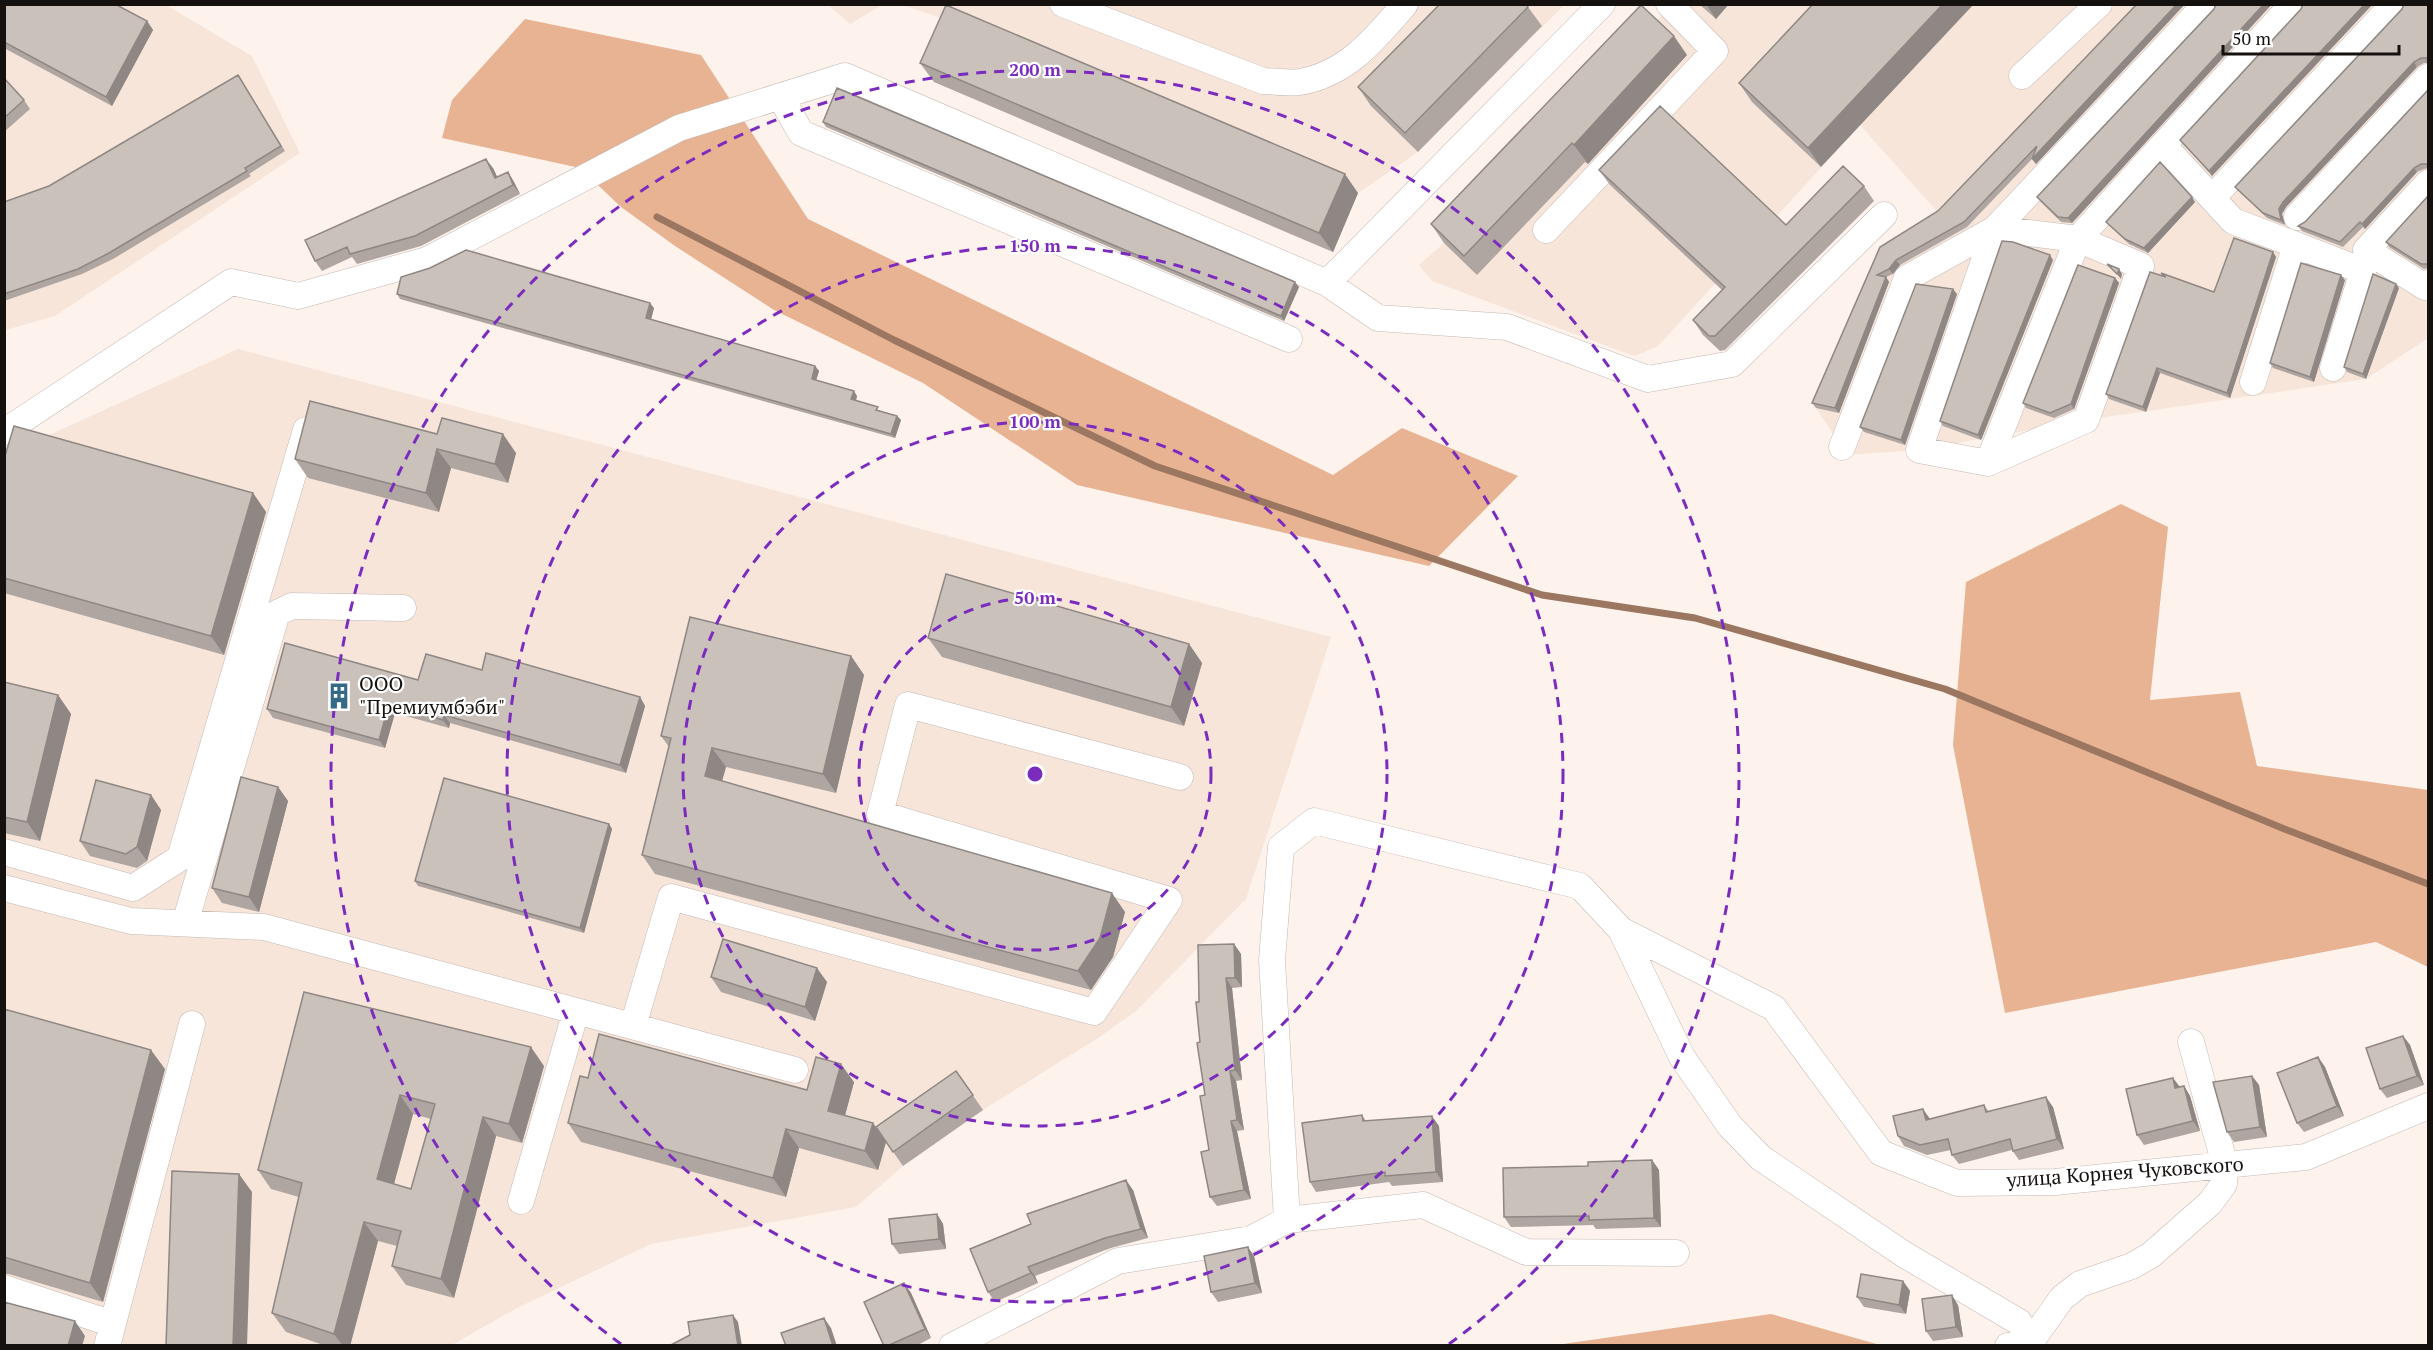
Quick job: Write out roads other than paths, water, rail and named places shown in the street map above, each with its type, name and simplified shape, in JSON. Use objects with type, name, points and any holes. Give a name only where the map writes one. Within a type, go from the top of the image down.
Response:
[{"type":"street","points":[[1063,4],[1263,81],[1298,82],[1328,74],[1367,49],[1405,4]]},
{"type":"street","points":[[1327,283],[1602,4]]},
{"type":"street","points":[[1546,230],[1715,51],[1669,4]]},
{"type":"street","points":[[2022,75],[2099,4]]},
{"type":"street","points":[[1842,447],[1907,278],[1995,229],[2206,4]]},
{"type":"street","points":[[1988,463],[2078,239],[2293,4]]},
{"type":"street","points":[[2212,198],[2394,4]]},
{"type":"street","points":[[4,432],[231,282],[298,296],[427,260],[679,128],[845,76],[1327,283],[1378,318],[1507,327],[1648,379],[1732,364],[1884,215]]},
{"type":"street","points":[[2297,217],[2428,77]]},
{"type":"street","points":[[780,96],[801,133],[1289,339]]},
{"type":"street","points":[[2163,145],[2233,221],[2363,271],[2334,368]]},
{"type":"street","points":[[2428,183],[2366,250],[2425,287],[2428,283]]},
{"type":"street","points":[[1995,229],[2078,239],[2140,266],[2086,420],[1988,463],[1919,450],[1995,229]]},
{"type":"street","points":[[2253,382],[2296,245]]},
{"type":"street","points":[[4,852],[133,888],[180,858],[306,430]]},
{"type":"street","points":[[185,923],[277,613],[292,606],[402,608]]},
{"type":"street","points":[[633,1026],[671,897],[1094,1012],[1169,900],[880,814],[908,705],[1180,777]]},
{"type":"street","points":[[1287,1220],[1272,960],[1281,847],[1314,821],[1580,886],[1621,930],[1682,1057],[1730,1126],[1761,1158],[1905,1255],[2019,1322],[2023,1345]]},
{"type":"street","points":[[4,888],[131,921],[264,927],[795,1070]]},
{"type":"street","name":"улица Корнея Чуковского","points":[[1621,930],[1774,1008],[1881,1153],[1957,1182],[2055,1182],[2306,1157],[2428,1106]]},
{"type":"street","points":[[521,1202],[576,1011]]},
{"type":"street","points":[[4,1288],[110,1335],[192,1024]]},
{"type":"street","points":[[2023,1345],[2062,1298],[2080,1284],[2132,1266],[2151,1255],[2210,1203],[2224,1184],[2225,1165],[2191,1042]]},
{"type":"street","points":[[952,1346],[1118,1261],[1251,1239],[1287,1220],[1423,1205],[1526,1252],[1676,1253]]},
{"type":"waterway","points":[[657,217],[894,340],[1155,466],[1542,595],[1695,618],[1945,689],[2287,830],[2428,884]]},
{"type":"place","name":"ООО \"Премиумбэби\"","points":[[339,696]]}]
